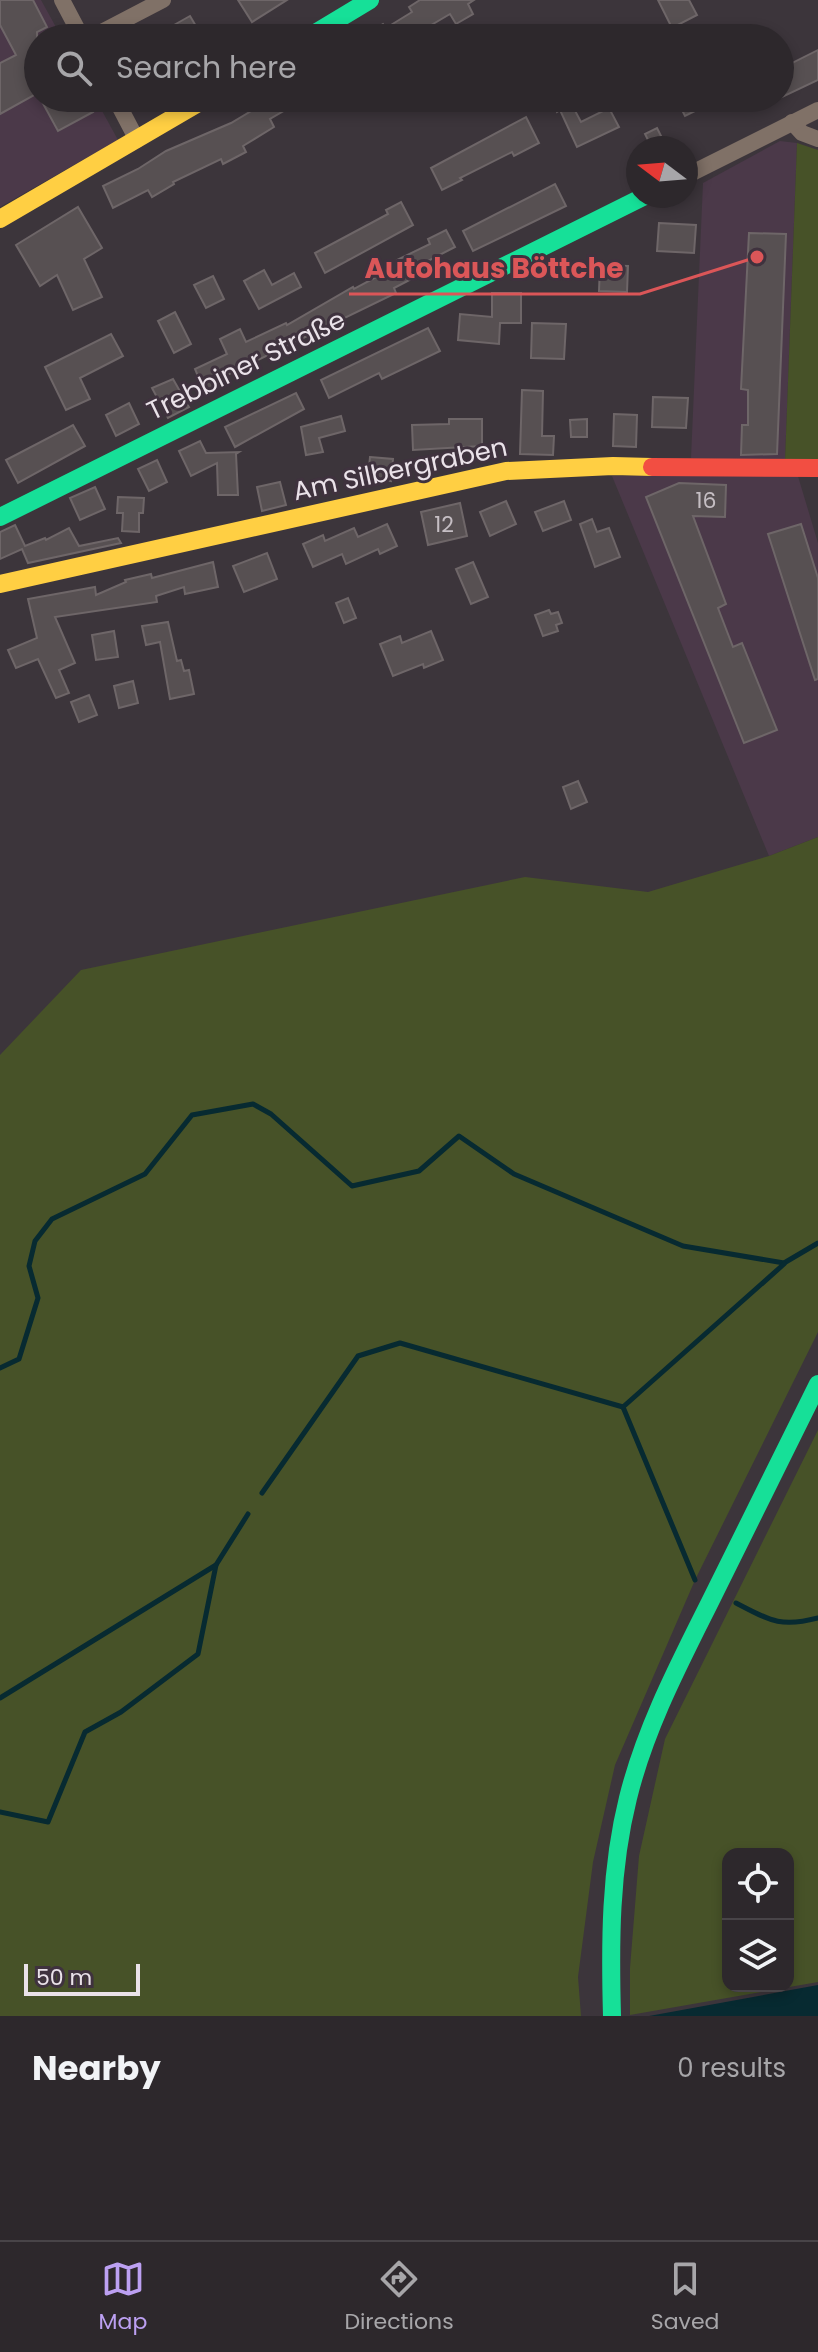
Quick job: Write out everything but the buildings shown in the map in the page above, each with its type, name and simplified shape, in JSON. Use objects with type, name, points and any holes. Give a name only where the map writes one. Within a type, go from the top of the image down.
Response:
[{"type":"street","points":[[62,0],[75,24]]},
{"type":"street","points":[[117,24],[163,0]]},
{"type":"street","points":[[330,24],[370,0]]},
{"type":"street","points":[[698,170],[818,110]]},
{"type":"street","points":[[122,112],[137,140]]},
{"type":"street","points":[[0,219],[184,112]]},
{"type":"street","points":[[792,122],[802,133],[818,139]]},
{"type":"street","name":"Trebbiner Straße","points":[[0,517],[626,205]]},
{"type":"street","name":"Am Silbergraben","points":[[0,584],[506,471],[613,466],[818,468]]},
{"type":"street","points":[[612,2016],[615,1865],[628,1796],[642,1748],[664,1694],[818,1384]]},
{"type":"shaded area","points":[[0,0],[41,0],[54,24],[24,24],[24,112],[103,112],[118,140],[0,207]]},
{"type":"shaded area","points":[[780,141],[797,143],[785,461],[691,458],[703,183]]},
{"type":"shaded area","points":[[797,473],[818,543],[818,837],[769,856],[612,476]]},
{"type":"green space","points":[[797,143],[818,150],[818,459],[785,461]]},
{"type":"green space","points":[[818,837],[818,1332],[695,1580],[615,1765],[593,1862],[578,1977],[581,2016],[0,2016],[0,1055],[81,970],[525,877],[648,892],[769,856]]},
{"type":"green space","points":[[818,1430],[818,1982],[794,1986],[794,1848],[722,1848],[722,1992],[761,1992],[630,2015],[630,1968],[639,1856],[665,1739]]},
{"type":"water","points":[[818,1985],[818,2016],[649,2016],[794,1992],[794,1989]]},
{"type":"waterway","points":[[0,1368],[19,1359],[38,1298],[29,1266],[35,1241],[52,1219],[145,1174],[192,1115],[253,1104],[271,1114],[352,1186],[419,1171],[459,1136],[514,1174],[683,1246],[784,1263],[818,1243]]},
{"type":"waterway","points":[[262,1493],[358,1356],[400,1343],[623,1407],[784,1264]]},
{"type":"waterway","points":[[623,1407],[695,1580]]},
{"type":"waterway","points":[[0,1698],[216,1565],[248,1514]]},
{"type":"waterway","points":[[0,1812],[48,1822],[85,1732],[121,1712],[198,1654],[216,1565]]},
{"type":"waterway","points":[[736,1603],[775,1621],[818,1618]]},
{"type":"traffic: fast","points":[[330,24],[370,0]]},
{"type":"traffic: fast","points":[[0,517],[626,205]]},
{"type":"traffic: fast","points":[[612,2016],[614,1879],[622,1825],[635,1772],[674,1674],[818,1384]]},
{"type":"traffic: slow","points":[[0,219],[183,112]]},
{"type":"traffic: slow","points":[[0,584],[506,471],[652,467]]},
{"type":"traffic: jam","points":[[652,467],[818,468]]},
{"type":"place","name":"Autohaus Böttche","points":[[757,257]]}]
